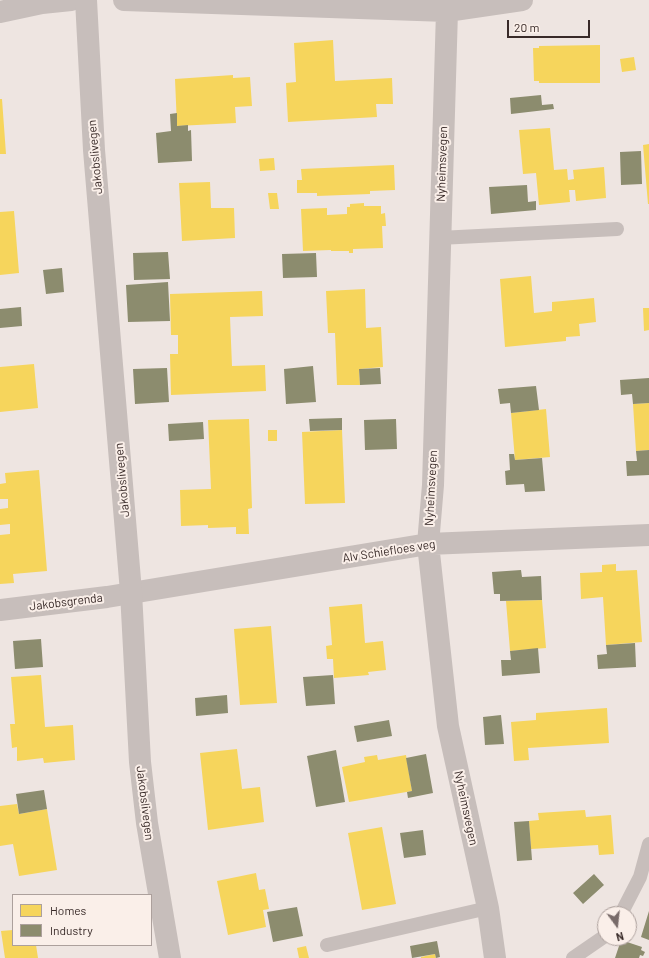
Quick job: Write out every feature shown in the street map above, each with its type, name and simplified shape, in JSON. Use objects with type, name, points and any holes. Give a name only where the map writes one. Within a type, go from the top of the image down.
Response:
[{"type":"street","points":[[0,12],[42,3],[71,0]]},
{"type":"street","name":"Jakobslivegen","points":[[86,0],[94,150],[131,592],[142,786],[170,958]]},
{"type":"street","points":[[124,0],[447,11],[522,0]]},
{"type":"street","name":"Nyheimsvegen","points":[[447,11],[439,238],[433,485],[428,544],[448,726],[488,908],[495,958]]},
{"type":"street","name":"Alv Schiefloes veg","points":[[131,592],[428,544],[649,535]]},
{"type":"street","name":"Jakobsgrenda","points":[[0,610],[131,592]]},
{"type":"lane","points":[[439,238],[617,229]]},
{"type":"lane","points":[[626,906],[640,877],[649,844]]},
{"type":"lane","points":[[327,945],[488,908]]},
{"type":"lane","points":[[573,958],[597,942]]},
{"type":"building: Homes","points":[[333,40],[335,81],[392,78],[393,104],[376,104],[377,117],[288,122],[286,83],[296,82],[294,43]]},
{"type":"building: Homes","points":[[600,45],[600,83],[539,83],[539,81],[534,81],[533,48],[539,48],[539,46]]},
{"type":"building: Homes","points":[[634,57],[636,70],[622,72],[620,59]]},
{"type":"building: Homes","points":[[233,75],[233,78],[250,77],[252,106],[235,107],[236,123],[177,126],[175,79]]},
{"type":"building: Homes","points":[[0,99],[2,99],[6,154],[0,154]]},
{"type":"building: Homes","points":[[550,128],[554,170],[567,169],[568,180],[574,179],[573,170],[604,167],[606,198],[576,201],[575,190],[569,190],[570,202],[539,205],[536,173],[523,174],[519,130]]},
{"type":"building: Homes","points":[[649,144],[649,204],[648,204],[643,145]]},
{"type":"building: Homes","points":[[274,158],[275,170],[260,171],[259,159]]},
{"type":"building: Homes","points":[[394,165],[395,190],[370,191],[370,194],[317,196],[317,193],[297,193],[297,180],[302,180],[301,169]]},
{"type":"building: Homes","points":[[210,182],[211,208],[234,208],[235,238],[182,241],[179,183]]},
{"type":"building: Homes","points":[[268,193],[277,193],[279,209],[270,209]]},
{"type":"building: Homes","points":[[364,203],[364,206],[381,206],[381,214],[385,213],[386,226],[382,226],[383,248],[353,249],[353,253],[349,253],[349,251],[331,250],[303,251],[301,209],[327,208],[327,215],[347,214],[347,207],[350,207],[350,204]]},
{"type":"building: Homes","points":[[14,211],[19,273],[0,275],[0,212]]},
{"type":"building: Homes","points":[[531,276],[534,313],[552,311],[552,302],[594,298],[596,322],[579,324],[580,336],[566,337],[566,341],[505,347],[500,279]]},
{"type":"building: Homes","points":[[365,289],[366,328],[381,327],[383,367],[359,369],[360,385],[337,385],[335,333],[328,333],[326,291]]},
{"type":"building: Homes","points":[[262,291],[263,316],[230,317],[232,366],[265,365],[266,391],[171,395],[170,354],[178,354],[178,335],[171,335],[170,294]]},
{"type":"building: Homes","points":[[643,308],[649,308],[649,330],[644,331]]},
{"type":"building: Homes","points":[[34,364],[38,408],[0,412],[0,367]]},
{"type":"building: Homes","points":[[649,403],[649,450],[636,451],[633,404]]},
{"type":"building: Homes","points":[[546,409],[550,457],[515,460],[511,413]]},
{"type":"building: Homes","points":[[249,419],[252,508],[248,509],[249,534],[236,534],[236,527],[208,528],[208,525],[181,526],[180,490],[211,489],[208,420]]},
{"type":"building: Homes","points":[[268,430],[277,430],[277,441],[268,441]]},
{"type":"building: Homes","points":[[342,430],[345,503],[305,504],[302,432]]},
{"type":"building: Homes","points":[[39,470],[47,571],[13,574],[14,583],[0,584],[0,535],[10,534],[10,524],[0,525],[0,509],[8,508],[8,499],[0,499],[0,484],[6,483],[5,473]]},
{"type":"building: Homes","points":[[616,564],[616,571],[637,570],[642,642],[606,645],[603,597],[581,599],[580,573],[602,572],[602,565]]},
{"type":"building: Homes","points":[[542,600],[546,648],[510,651],[506,601]]},
{"type":"building: Homes","points":[[362,604],[365,643],[383,641],[386,670],[368,672],[369,675],[334,678],[333,659],[327,659],[326,646],[332,645],[329,607]]},
{"type":"building: Homes","points":[[271,626],[277,703],[240,705],[234,629]]},
{"type":"building: Homes","points":[[41,675],[45,727],[73,725],[75,760],[44,763],[43,758],[17,761],[17,747],[12,748],[10,724],[15,724],[11,677]]},
{"type":"building: Homes","points":[[607,708],[609,743],[528,748],[529,760],[514,761],[511,722],[536,720],[536,713]]},
{"type":"building: Homes","points":[[237,749],[242,789],[260,787],[264,822],[208,830],[200,753]]},
{"type":"building: Homes","points":[[377,755],[378,760],[406,755],[412,791],[349,802],[342,767],[365,762],[364,757]]},
{"type":"building: Homes","points":[[17,804],[19,814],[47,809],[57,870],[19,876],[13,844],[0,846],[0,806]]},
{"type":"building: Homes","points":[[585,810],[586,817],[611,815],[614,854],[599,855],[598,845],[531,849],[529,821],[539,820],[538,813]]},
{"type":"building: Homes","points":[[382,827],[396,904],[362,910],[348,833]]},
{"type":"building: Homes","points":[[256,873],[259,890],[265,889],[269,909],[263,910],[266,927],[228,935],[217,881]]},
{"type":"building: Homes","points":[[12,930],[12,946],[36,946],[38,958],[5,958],[1,931]]},
{"type":"building: Homes","points":[[306,946],[309,958],[299,958],[297,948]]},
{"type":"building: Homes","points":[[435,954],[436,958],[421,958],[421,957]]},
{"type":"building: Industry","points":[[541,95],[542,105],[553,104],[554,109],[511,114],[510,98]]},
{"type":"building: Industry","points":[[177,113],[177,126],[188,125],[188,131],[191,130],[192,161],[158,163],[156,133],[171,131],[170,114]]},
{"type":"building: Industry","points":[[641,151],[642,184],[621,185],[620,152]]},
{"type":"building: Industry","points":[[527,185],[528,202],[536,201],[536,210],[491,214],[489,187]]},
{"type":"building: Industry","points":[[168,252],[170,279],[134,280],[133,253]]},
{"type":"building: Industry","points":[[316,253],[317,277],[283,278],[282,254]]},
{"type":"building: Industry","points":[[62,268],[64,292],[46,294],[43,270]]},
{"type":"building: Industry","points":[[168,282],[170,321],[128,322],[126,285]]},
{"type":"building: Industry","points":[[21,307],[22,326],[0,328],[0,309]]},
{"type":"building: Industry","points":[[313,366],[316,402],[286,404],[284,369]]},
{"type":"building: Industry","points":[[167,368],[169,402],[135,404],[133,369]]},
{"type":"building: Industry","points":[[380,368],[381,384],[360,385],[359,369]]},
{"type":"building: Industry","points":[[649,378],[649,403],[633,404],[632,394],[621,395],[620,380]]},
{"type":"building: Industry","points":[[536,386],[539,410],[511,413],[510,403],[500,404],[498,389]]},
{"type":"building: Industry","points":[[342,418],[342,430],[310,431],[309,419]]},
{"type":"building: Industry","points":[[396,419],[397,449],[365,450],[364,420]]},
{"type":"building: Industry","points":[[203,422],[204,439],[169,441],[168,424]]},
{"type":"building: Industry","points":[[649,450],[649,475],[627,476],[626,461],[637,461],[636,451]]},
{"type":"building: Industry","points":[[509,454],[514,454],[515,460],[542,458],[545,491],[525,492],[524,484],[506,485],[505,471],[510,470]]},
{"type":"building: Industry","points":[[521,570],[522,577],[541,576],[542,600],[500,601],[500,594],[494,594],[492,572]]},
{"type":"building: Industry","points":[[41,639],[43,667],[15,669],[13,641]]},
{"type":"building: Industry","points":[[635,643],[636,667],[598,669],[597,655],[607,654],[606,645]]},
{"type":"building: Industry","points":[[538,648],[540,673],[502,676],[501,660],[511,660],[510,651]]},
{"type":"building: Industry","points":[[333,675],[335,704],[306,706],[303,677]]},
{"type":"building: Industry","points":[[227,695],[228,713],[196,716],[195,698]]},
{"type":"building: Industry","points":[[501,715],[504,744],[485,745],[483,717]]},
{"type":"building: Industry","points":[[389,720],[392,736],[357,742],[354,726]]},
{"type":"building: Industry","points":[[336,750],[345,802],[316,807],[307,756]]},
{"type":"building: Industry","points":[[426,754],[433,793],[408,798],[407,792],[412,791],[406,758]]},
{"type":"building: Industry","points":[[44,790],[47,809],[19,814],[16,794]]},
{"type":"building: Industry","points":[[529,821],[532,860],[517,861],[514,822]]},
{"type":"building: Industry","points":[[423,830],[426,855],[404,858],[400,833]]},
{"type":"building: Industry","points":[[594,874],[604,885],[583,904],[573,893]]},
{"type":"building: Industry","points":[[297,907],[303,936],[273,942],[267,912]]},
{"type":"building: Industry","points":[[649,911],[649,940],[641,937]]},
{"type":"building: Industry","points":[[437,941],[440,957],[436,958],[435,954],[412,958],[410,946]]},
{"type":"building: Industry","points":[[637,945],[642,947],[641,950],[645,952],[643,956],[640,955],[639,958],[615,958],[619,946]]}]
